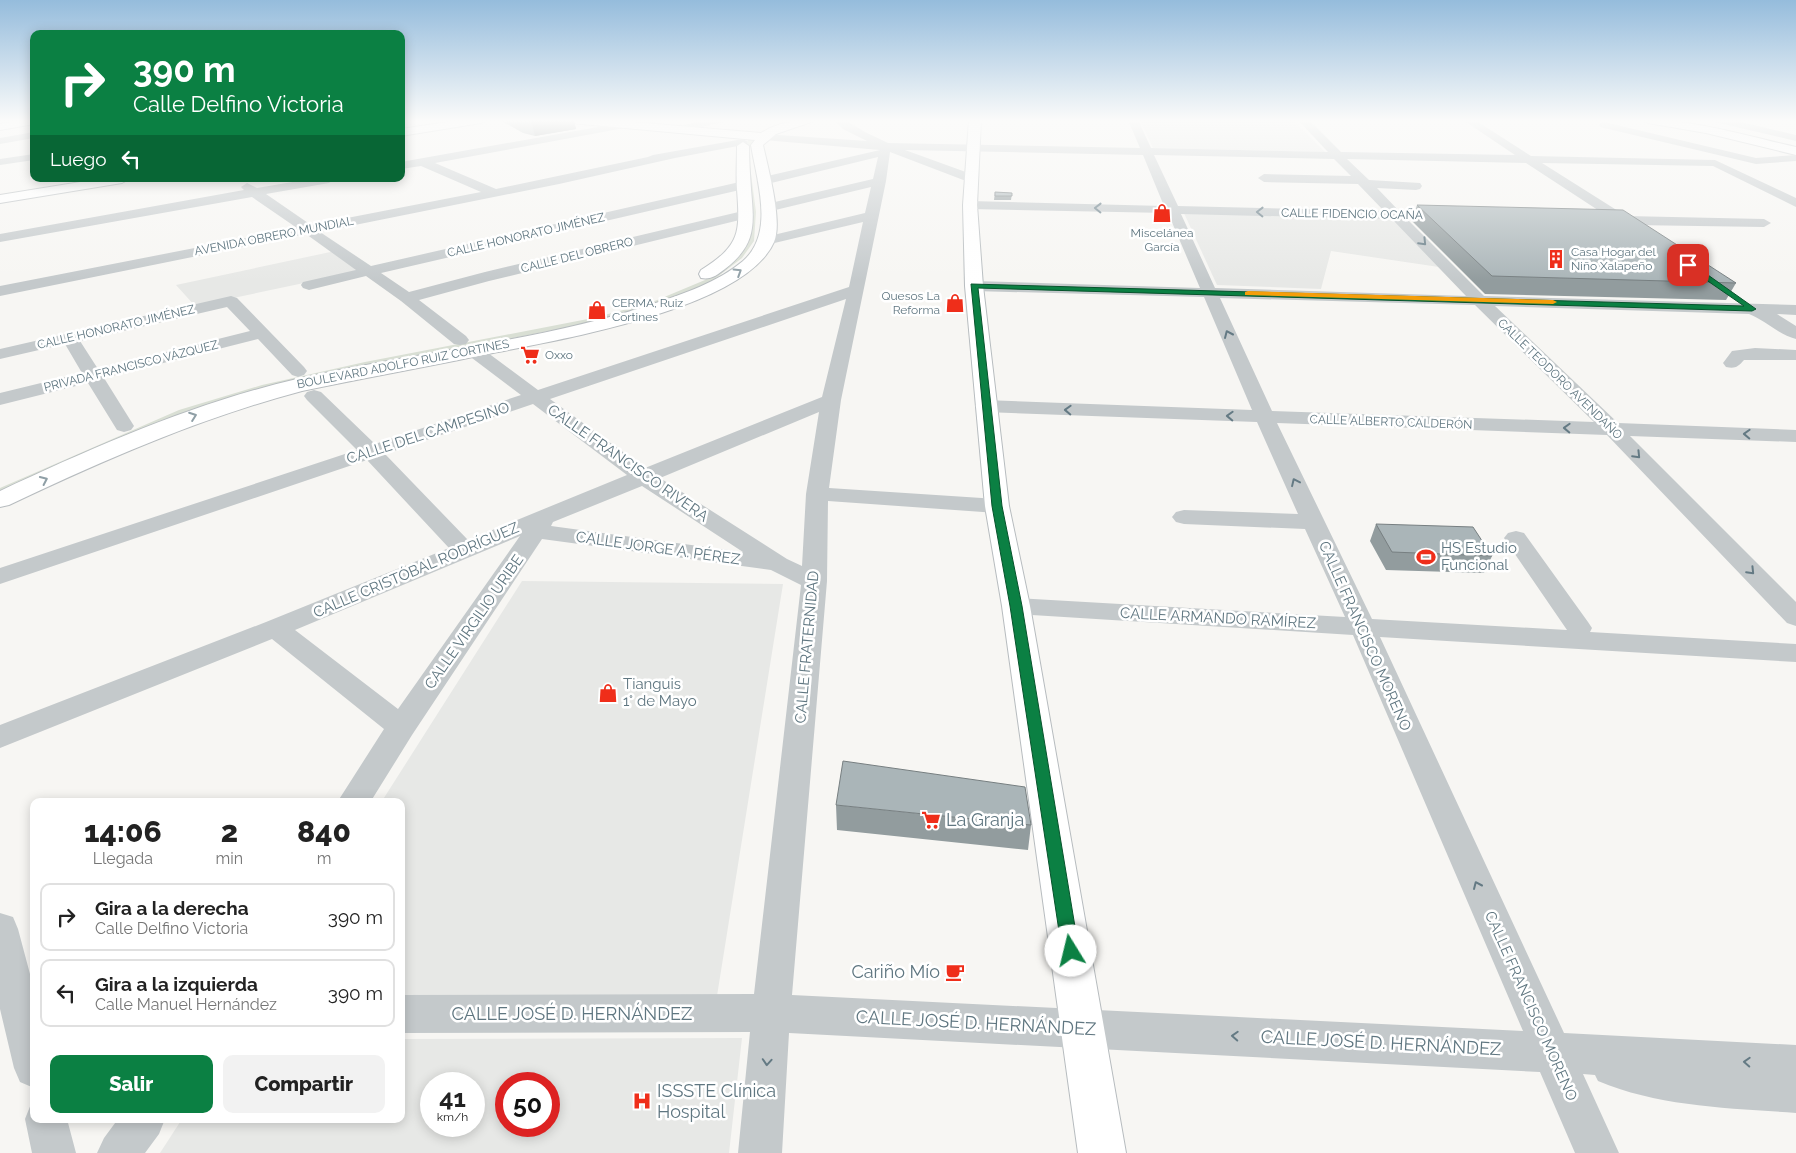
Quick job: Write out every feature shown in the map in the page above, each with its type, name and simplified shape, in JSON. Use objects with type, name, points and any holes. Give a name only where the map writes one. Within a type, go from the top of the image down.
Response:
[{"type":"main road","name":"BOULEVARD ADOLFO RUIZ CORTINES","points":[[0,500],[135,439],[234,402],[614,310],[677,289],[712,271],[731,255],[746,231],[747,214],[744,185],[746,174]]},
{"type":"main road","points":[[762,174],[767,208],[768,230],[766,241]]},
{"type":"main road","points":[[971,174],[970,191],[974,286],[985,406],[997,506],[1016,606],[1102,1153]]},
{"type":"main road","points":[[0,193],[69,182]]},
{"type":"main road","points":[[0,199],[104,182]]},
{"type":"main road","name":"BOULEVARD ADOLFO RUIZ CORTINES","points":[[72,447],[211,392],[250,381],[298,371],[585,328],[661,308],[696,294],[744,268],[759,254],[766,241]]},
{"type":"street","points":[[450,174],[495,193]]},
{"type":"street","name":"AVENIDA OBRERO MUNDIAL","points":[[0,291],[586,174]]},
{"type":"street","points":[[763,181],[790,174]]},
{"type":"street","name":"CALLE FRATERNIDAD","points":[[760,1153],[771,1013],[814,581],[817,494],[831,400],[881,174]]},
{"type":"street","name":"CALLE FIDENCIO OCAÑA","points":[[935,174],[970,191],[1174,210],[1465,217]]},
{"type":"street","name":"CALLE FRANCISCO MORENO","points":[[1158,174],[1265,418],[1362,626],[1597,1153]]},
{"type":"street","name":"CALLE TEODORO AVENDAÑO","points":[[1356,174],[1478,299],[1612,429],[1796,617]]},
{"type":"street","points":[[1551,174],[1640,232]]},
{"type":"street","points":[[1738,174],[1796,203]]},
{"type":"street","points":[[1264,178],[1416,186]]},
{"type":"street","points":[[767,208],[880,181]]},
{"type":"street","name":"CALLE FRANCISCO RIVERA","points":[[240,182],[407,298],[642,476],[778,564],[814,581]]},
{"type":"street","points":[[0,238],[312,182]]},
{"type":"street","points":[[1756,182],[1796,189]]},
{"type":"street","name":"CALLE HONORATO JIMÉNEZ","points":[[308,285],[744,185]]},
{"type":"street","name":"CALLE DEL OBRERO","points":[[407,298],[485,277],[747,214]]},
{"type":"street","points":[[766,241],[871,216]]},
{"type":"street","points":[[1594,220],[1764,223]]},
{"type":"street","points":[[974,286],[1478,299],[1796,310]]},
{"type":"street","name":"CALLE DEL CAMPESINO","points":[[0,576],[856,290]]},
{"type":"street","points":[[1728,292],[1752,309],[1767,315],[1796,334]]},
{"type":"street","name":"CALLE HONORATO JIMÉNEZ","points":[[0,354],[231,301],[262,333]]},
{"type":"street","points":[[1752,309],[1772,326],[1796,340]]},
{"type":"street","points":[[262,333],[298,371]]},
{"type":"street","name":"PRIVADA FRANCISCO VÁZQUEZ","points":[[0,399],[262,333]]},
{"type":"street","points":[[70,338],[124,426]]},
{"type":"street","points":[[1732,363],[1738,355],[1755,353],[1796,355]]},
{"type":"street","points":[[314,396],[464,549]]},
{"type":"street","name":"CALLE CRISTÓBAL RODRÍGUEZ","points":[[0,737],[275,628],[464,549],[542,524],[642,476],[831,400]]},
{"type":"street","name":"CALLE ALBERTO CALDERÓN","points":[[985,406],[1265,418],[1796,436]]},
{"type":"street","points":[[817,494],[997,506]]},
{"type":"street","points":[[1184,517],[1314,522]]},
{"type":"street","name":"CALLE JORGE A. PÉREZ","points":[[542,524],[778,564]]},
{"type":"street","name":"CALLE VIRGILIO URIBE","points":[[356,798],[400,727],[542,524]]},
{"type":"street","points":[[1516,538],[1579,628]]},
{"type":"street","name":"CALLE ARMANDO RAMÍREZ","points":[[1016,606],[1796,653]]},
{"type":"street","name":"CALLE ARMANDO RAMÍREZ","points":[[1420,629],[1443,622],[1579,628],[1607,632],[1646,644]]},
{"type":"street","points":[[275,628],[400,727]]},
{"type":"street","points":[[0,929],[30,1052]]},
{"type":"street","name":"CALLE JOSÉ D. HERNÁNDEZ","points":[[405,1014],[771,1013],[1796,1065]]},
{"type":"street","name":"CALLE JOSÉ D. HERNÁNDEZ","points":[[1551,1052],[1689,1085],[1796,1092]]},
{"type":"street","points":[[47,1123],[54,1153]]},
{"type":"street","points":[[119,1153],[141,1123]]},
{"type":"shaded area","points":[[742,174],[751,174],[756,212],[754,241],[742,258],[712,281],[656,305],[595,322],[303,379],[0,495],[0,488],[179,410],[262,385],[365,362],[593,318],[650,303],[705,280],[736,258],[746,241]]},
{"type":"shaded area","points":[[1183,211],[1392,217],[1439,267],[1331,251],[1321,289],[1217,285]]},
{"type":"shaded area","points":[[335,251],[361,271],[195,306],[176,285]]},
{"type":"shaded area","name":"Tianguis 1° de Mayo","points":[[522,581],[783,584],[716,1002],[405,1002],[405,798],[384,798]]},
{"type":"shaded area","name":"ISSSTE Clínica Hospital","points":[[742,1038],[729,1153],[160,1153],[179,1123],[405,1123],[405,1039]]},
{"type":"building","points":[[995,192],[1012,193],[1012,196],[995,196]]},
{"type":"building","name":"Casa Hogar del Niño Xalapeño","points":[[1417,205],[1623,210],[1736,283],[1492,276]]},
{"type":"building","points":[[1376,524],[1473,527],[1492,556],[1392,552]]},
{"type":"building","points":[[843,761],[1025,787],[1031,825],[836,805]]},
{"type":"slow traffic","points":[[1248,293],[1553,302]]},
{"type":"place","name":"Miscelánea García","points":[[1162,213]]},
{"type":"place","name":"Casa Hogar del Niño Xalapeño","points":[[1556,259]]},
{"type":"place","name":"Quesos La Reforma","points":[[955,303]]},
{"type":"place","name":"CERMA, Ruiz Cortines","points":[[597,310]]},
{"type":"place","name":"Oxxo","points":[[530,355]]},
{"type":"place","name":"HS Estudio Funcional","points":[[1426,557]]},
{"type":"place","name":"Tianguis 1° de Mayo","points":[[608,693]]},
{"type":"place","name":"La Granja","points":[[931,820]]},
{"type":"place","name":"Cariño Mío","points":[[955,972]]},
{"type":"place","name":"ISSSTE Clínica Hospital","points":[[642,1101]]},
{"type":"route","points":[[1071,951],[1016,606],[997,506],[985,406],[974,286],[1478,299],[1752,309],[1688,265]]}]
